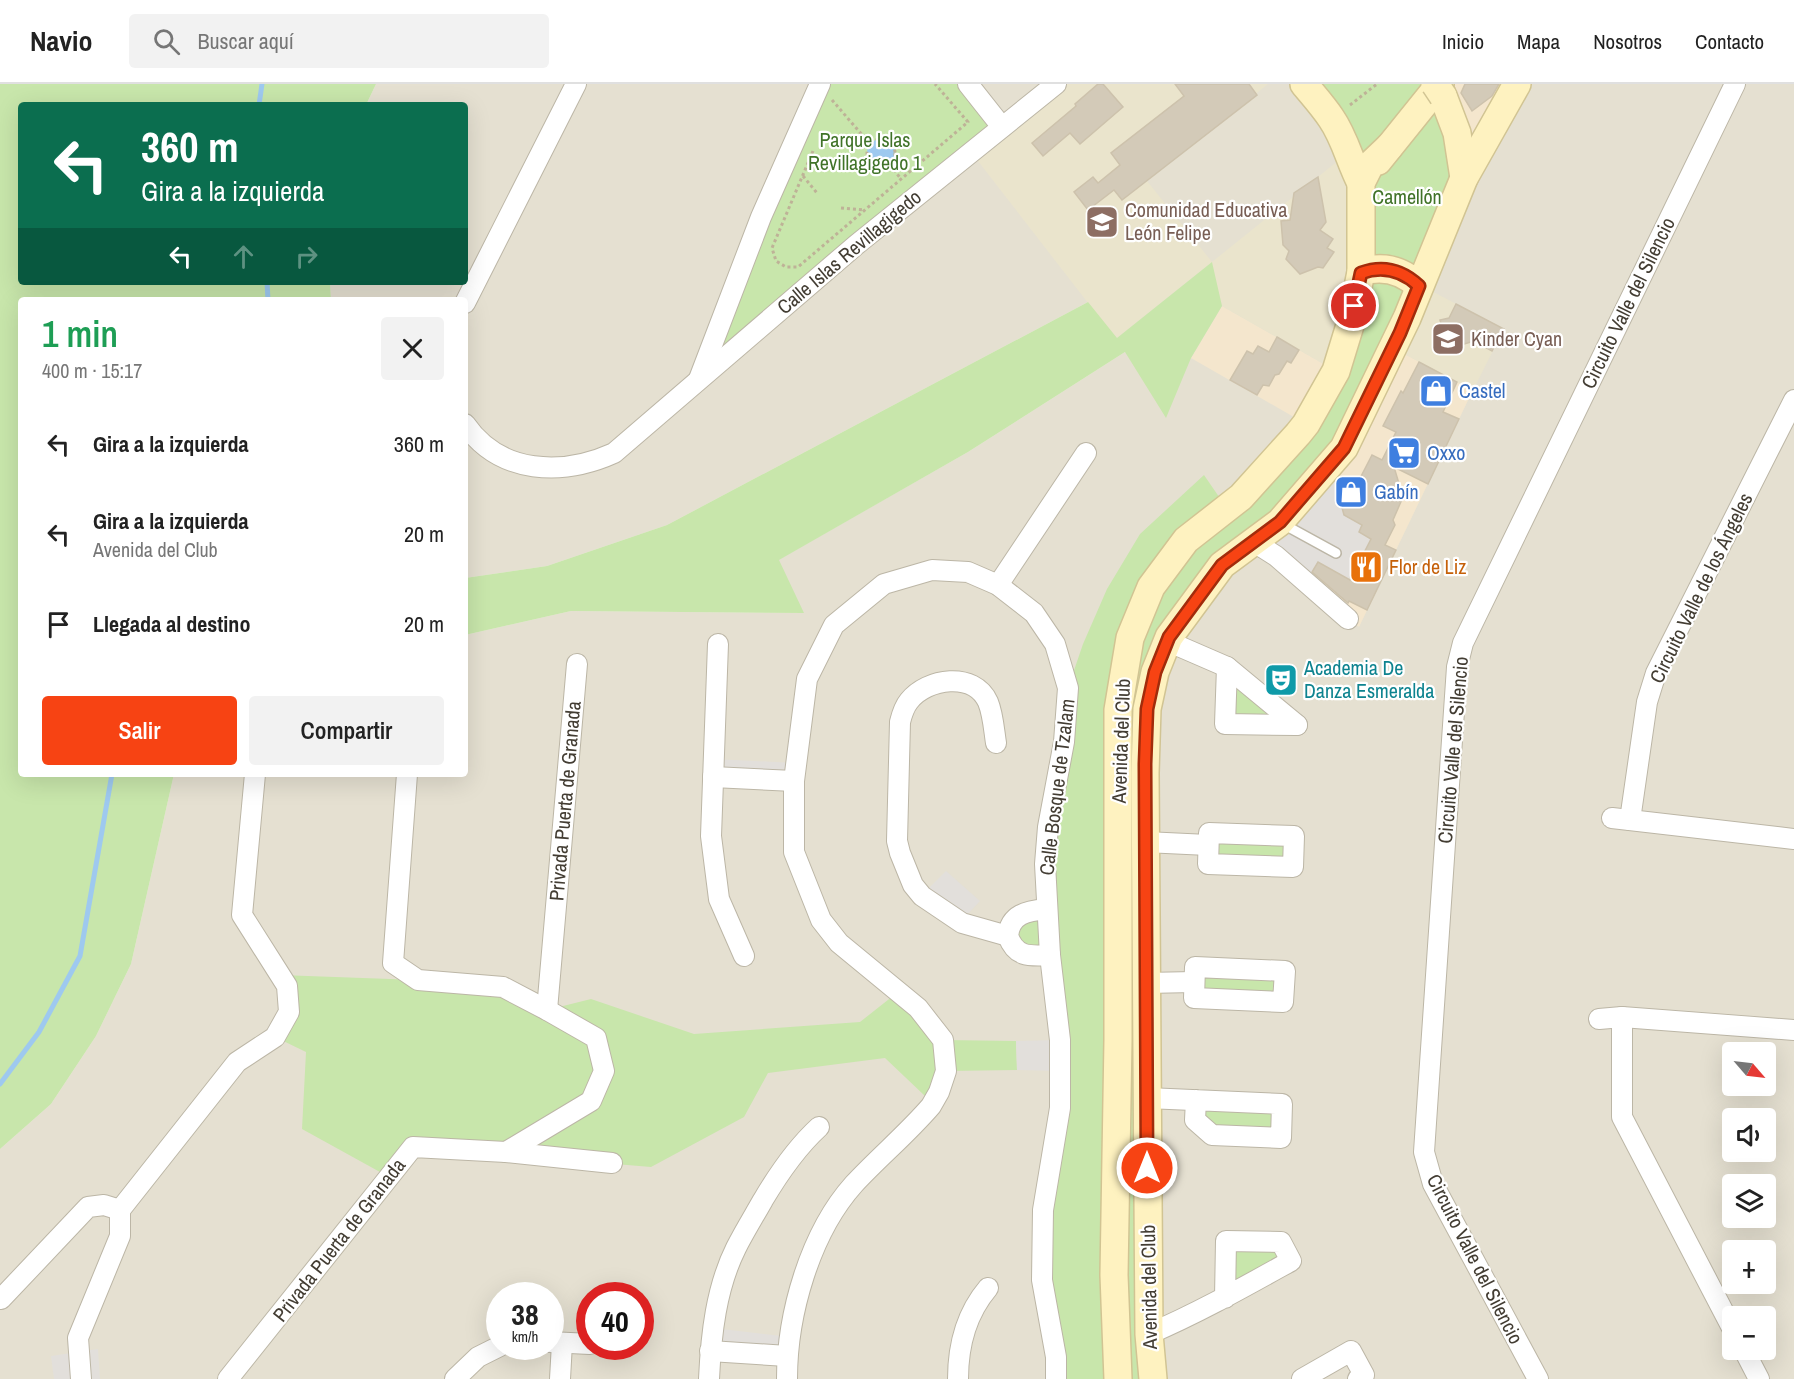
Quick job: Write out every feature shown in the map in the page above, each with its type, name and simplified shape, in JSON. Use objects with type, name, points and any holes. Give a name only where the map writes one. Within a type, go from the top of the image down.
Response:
[{"type":"street","points":[[468,297],[576,84]]},
{"type":"street","name":"Calle Islas Revillagigedo","points":[[699,380],[761,217],[819,84]]},
{"type":"street","points":[[968,84],[1002,127]]},
{"type":"street","name":"Calle Islas Revillagigedo","points":[[468,428],[488,448],[513,462],[530,467],[545,469],[596,461],[614,453],[856,245],[1056,84]]},
{"type":"street","name":"Avenida del Club","points":[[1118,1379],[1114,1275],[1118,1040],[1118,710],[1130,638],[1151,587],[1186,540],[1241,497],[1306,424],[1336,372],[1351,322],[1361,273],[1361,183],[1358,165],[1332,119],[1304,84]]},
{"type":"street","name":"Avenida del Club","points":[[1153,1379],[1149,1334],[1145,764],[1147,709],[1155,672],[1167,641],[1222,565],[1280,522],[1344,448],[1393,348],[1419,286],[1463,155],[1488,135],[1517,84]]},
{"type":"street","name":"Circuito Valle del Silencio","points":[[1538,1379],[1433,1184],[1424,1152],[1457,667],[1463,643],[1735,84]]},
{"type":"street","points":[[1361,183],[1440,88]]},
{"type":"street","points":[[1440,88],[1463,155]]},
{"type":"street","points":[[1361,273],[1371,269],[1392,269],[1419,286]]},
{"type":"street","name":"Circuito Valle de los Ángeles","points":[[1794,400],[1656,673],[1647,702],[1621,819],[1794,839]]},
{"type":"street","points":[[998,585],[1086,453]]},
{"type":"street","points":[[1254,542],[1276,556],[1348,619]]},
{"type":"street","name":"Calle Bosque de Tzalam","points":[[787,1379],[787,1356],[798,1298],[811,1258],[828,1221],[853,1186],[931,1106],[939,1092],[946,1071],[943,1040],[918,1008],[839,943],[821,920],[794,852],[794,781],[807,679],[834,626],[884,584],[932,570],[968,572],[998,585],[1034,613],[1055,644],[1068,688],[1064,742],[1048,827],[1044,864],[1050,955],[1060,1040],[1060,1108],[1043,1210],[1042,1280],[1056,1357],[1056,1379]]},
{"type":"street","points":[[1167,641],[1227,667]]},
{"type":"street","points":[[718,644],[711,836],[719,899],[744,956]]},
{"type":"street","name":"Privada Puerta de Granada","points":[[547,1010],[577,664]]},
{"type":"street","points":[[996,743],[988,702],[970,685],[954,681],[932,684],[910,699],[903,710],[900,722],[897,841],[913,885],[922,896],[962,923],[1008,936]]},
{"type":"street","points":[[1118,710],[1147,709]]},
{"type":"street","points":[[81,1379],[78,1338],[120,1236],[120,1210],[237,1062],[275,1037],[288,1012],[287,986],[242,915],[255,777]]},
{"type":"street","points":[[407,777],[393,963],[418,980],[502,987],[596,1038],[604,1071],[591,1101],[506,1152]]},
{"type":"street","points":[[713,777],[794,781]]},
{"type":"street","points":[[1145,842],[1208,845]]},
{"type":"street","points":[[1046,909],[1021,914],[1010,923],[1008,936],[1014,948],[1028,956],[1050,955]]},
{"type":"street","points":[[1146,983],[1194,982]]},
{"type":"street","points":[[1622,1017],[1622,1117],[1722,1309]]},
{"type":"street","points":[[1599,1019],[1622,1017],[1794,1030]]},
{"type":"street","points":[[1118,1040],[1147,1039]]},
{"type":"street","points":[[1147,1098],[1196,1100]]},
{"type":"street","points":[[709,1379],[713,1328],[721,1290],[735,1250],[776,1179],[801,1143],[819,1127]]},
{"type":"street","name":"Privada Puerta de Granada","points":[[228,1379],[413,1147],[506,1152],[612,1163]]},
{"type":"street","points":[[1,1299],[88,1207],[104,1205],[120,1210]]},
{"type":"street","points":[[958,1379],[961,1339],[973,1308],[988,1288]]},
{"type":"street","points":[[1149,1334],[1183,1320],[1225,1298]]},
{"type":"street","points":[[710,1351],[787,1356]]},
{"type":"street","points":[[1302,1379],[1351,1351],[1364,1375],[1358,1379]]},
{"type":"street","points":[[455,1379],[478,1356],[486,1352]]},
{"type":"street","points":[[558,1360],[560,1379]]},
{"type":"street","points":[[1749,1360],[1759,1379]]},
{"type":"lane","points":[[1280,522],[1336,554]]},
{"type":"path","points":[[816,144],[772,248],[776,261],[786,267],[798,267],[968,122],[936,84]]},
{"type":"path","points":[[1332,119],[1377,84]]},
{"type":"path","points":[[829,112],[837,92]]},
{"type":"path","points":[[834,101],[870,144]]},
{"type":"path","points":[[877,139],[885,140],[893,147],[895,154],[890,165],[882,167],[873,165],[867,158],[870,144],[877,139]]},
{"type":"path","points":[[890,165],[902,179]]},
{"type":"path","points":[[802,176],[817,193]]},
{"type":"path","points":[[841,208],[865,210]]},
{"type":"shaded area","points":[[376,84],[1794,84],[1794,1379],[0,1379],[0,1149],[51,1104],[96,1036],[131,964],[173,777],[468,777],[468,634],[571,611],[803,613],[778,560],[968,452],[1125,352],[1088,302],[667,525],[547,566],[468,578],[468,297],[331,297],[330,285],[468,285],[468,102],[367,102]]},
{"type":"shaded area","name":"Comunidad Educativa León Felipe","points":[[1056,84],[1268,84],[1147,181],[1212,262],[1349,152],[1361,183],[1336,371],[1222,306],[1211,263],[1116,339],[971,152]]},
{"type":"shaded area","points":[[1442,84],[1529,84],[1497,138],[1467,137]]},
{"type":"shaded area","name":"Kinder Cyan","points":[[1420,285],[1504,329],[1473,390],[1393,348]]},
{"type":"shaded area","points":[[1222,306],[1336,371],[1306,424],[1191,358]]},
{"type":"shaded area","points":[[1393,348],[1473,390],[1359,627],[1276,556]]},
{"type":"shaded area","points":[[1323,473],[1351,486],[1341,504],[1344,514],[1362,525],[1359,532],[1371,539],[1350,580],[1318,562],[1306,582],[1254,542]]},
{"type":"shaded area","points":[[714,759],[795,763],[794,781],[713,777]]},
{"type":"shaded area","points":[[946,871],[980,901],[965,917],[928,889]]},
{"type":"shaded area","points":[[1060,1040],[1060,1071],[1017,1070],[1016,1041]]},
{"type":"shaded area","points":[[713,1328],[790,1337],[787,1356],[710,1351]]},
{"type":"shaded area","points":[[98,1349],[100,1379],[54,1379],[51,1356]]},
{"type":"green space","points":[[0,84],[376,84],[367,102],[18,102],[18,285],[330,285],[331,297],[18,297],[18,777],[173,777],[131,964],[96,1036],[51,1104],[0,1149]]},
{"type":"green space","name":"Parque Islas Revillagigedo 1","points":[[820,84],[968,84],[1002,127],[699,380]]},
{"type":"green space","name":"Camellón","points":[[1304,84],[1433,84],[1369,165]]},
{"type":"green space","name":"Camellón","points":[[1437,90],[1460,155],[1419,285],[1370,268],[1362,184]]},
{"type":"green space","points":[[1212,262],[1222,306],[1191,358],[1166,418],[1125,352],[968,452],[779,560],[804,613],[571,611],[468,634],[468,578],[547,566],[667,525],[1088,302],[1117,338]]},
{"type":"green space","points":[[1362,273],[1418,286],[1344,448],[1222,565],[1155,672],[1153,1379],[1056,1379],[1042,1280],[1060,1108],[1050,955],[1028,956],[1008,930],[1046,909],[1068,688],[1083,644],[1107,589],[1140,534],[1204,475],[1226,507],[1298,434]]},
{"type":"green space","points":[[1227,667],[1297,725],[1225,724]]},
{"type":"green space","points":[[1209,833],[1294,836],[1293,867],[1208,864]]},
{"type":"green space","points":[[1195,967],[1285,971],[1283,1002],[1194,998]]},
{"type":"green space","points":[[280,975],[418,980],[502,987],[547,1010],[591,999],[694,1034],[860,1022],[898,992],[943,1040],[1016,1041],[1017,1070],[946,1071],[925,1096],[885,1058],[768,1073],[744,1117],[651,1167],[413,1147],[389,1177],[302,1129],[306,1052],[275,1037],[289,1012]]},
{"type":"green space","points":[[1196,1100],[1282,1104],[1281,1138],[1212,1135]]},
{"type":"green space","points":[[1226,1241],[1281,1242],[1291,1261],[1225,1298]]},
{"type":"water","points":[[881,139],[891,143],[895,153],[891,163],[881,167],[871,163],[867,153],[871,143]]},
{"type":"building","points":[[1098,84],[1103,84],[1123,107],[1080,144],[1070,133],[1043,156],[1032,143]]},
{"type":"building","points":[[1175,84],[1249,84],[1257,95],[1122,200],[1114,190],[1088,210],[1074,192],[1093,177],[1098,183],[1120,165],[1111,153],[1184,96]]},
{"type":"building","points":[[1465,84],[1499,84],[1492,96],[1472,111],[1461,93]]},
{"type":"building","points":[[1318,177],[1326,222],[1320,230],[1333,239],[1327,248],[1334,252],[1323,268],[1318,267],[1300,274],[1286,259],[1289,251],[1283,245],[1281,221],[1290,220],[1294,193]]},
{"type":"building","points":[[1456,304],[1504,329],[1492,351],[1474,341],[1464,344],[1460,329],[1444,333],[1440,320],[1449,318]]},
{"type":"building","points":[[1277,337],[1299,350],[1291,363],[1287,361],[1279,374],[1275,375],[1269,386],[1263,385],[1257,395],[1230,380],[1247,351],[1253,354],[1258,346],[1269,352]]},
{"type":"building","points":[[1419,362],[1457,382],[1443,412],[1459,419],[1428,484],[1394,467],[1403,497],[1393,520],[1395,525],[1385,545],[1396,550],[1367,610],[1349,601],[1348,603],[1312,572],[1318,562],[1350,580],[1371,539],[1359,532],[1362,525],[1344,515],[1341,504],[1351,486],[1355,488],[1372,455],[1382,460],[1396,432],[1383,426]]},
{"type":"waterway","points":[[259,102],[262,84]]},
{"type":"waterway","points":[[267,285],[268,297]]},
{"type":"waterway","points":[[0,1084],[39,1032],[80,956],[111,777]]},
{"type":"place","name":"Comunidad Educativa León Felipe","points":[[1102,222]]},
{"type":"place","name":"Kinder Cyan","points":[[1448,339]]},
{"type":"place","name":"Castel","points":[[1436,391]]},
{"type":"place","name":"Oxxo","points":[[1404,453]]},
{"type":"place","name":"Gabín","points":[[1351,492]]},
{"type":"place","name":"Flor de Liz","points":[[1366,567]]},
{"type":"place","name":"Academia De Danza Esmeralda","points":[[1281,680]]},
{"type":"route","points":[[1147,1168],[1145,764],[1147,709],[1155,672],[1169,637],[1222,565],[1280,522],[1344,448],[1407,318],[1419,286],[1402,273],[1392,269],[1371,269],[1361,273],[1354,306]]}]
